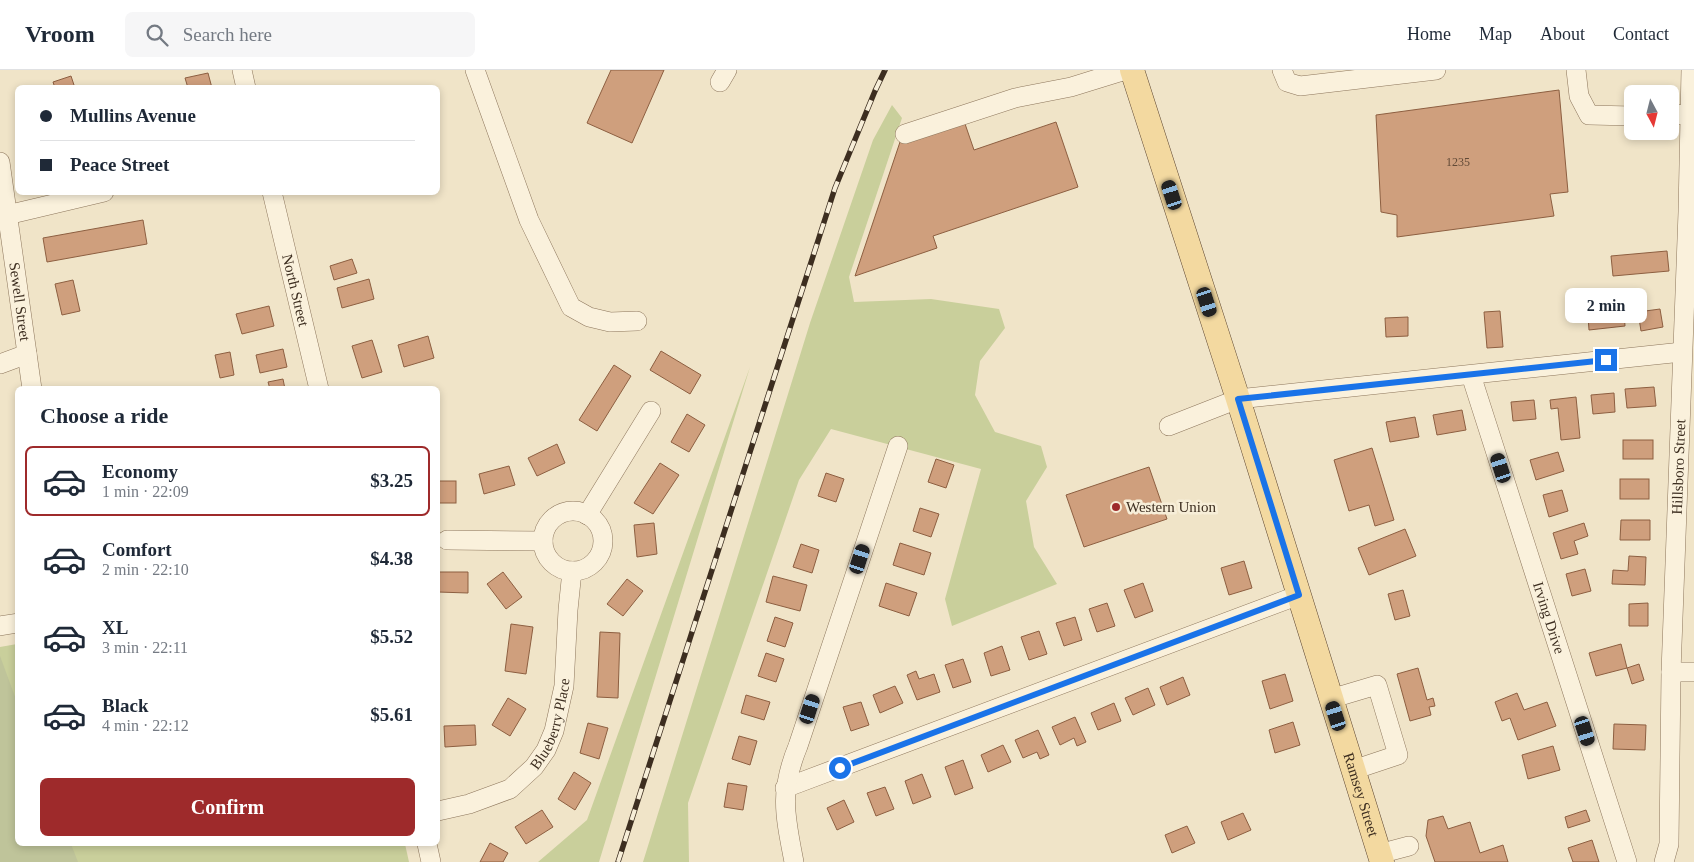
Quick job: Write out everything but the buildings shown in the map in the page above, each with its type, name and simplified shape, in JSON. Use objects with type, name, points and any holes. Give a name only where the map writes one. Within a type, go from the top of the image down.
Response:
[{"type":"main road","name":"Ramsey Street","points":[[1132,70],[1238,399],[1353,770],[1378,859]]},
{"type":"street","points":[[242,70],[245,85]]},
{"type":"street","points":[[475,70],[529,220],[571,307],[589,317],[610,322],[637,321]]},
{"type":"street","points":[[905,134],[1015,98],[1071,87],[1126,70]]},
{"type":"street","points":[[1282,70],[1287,82],[1300,86],[1436,70]]},
{"type":"street","points":[[1576,70],[1580,96],[1589,116],[1624,116]]},
{"type":"street","name":"Hillsboro Street","points":[[1664,862],[1669,844],[1671,672],[1686,442],[1682,352],[1691,211],[1691,70]]},
{"type":"street","points":[[1679,115],[1690,114]]},
{"type":"street","name":"Sewell Street","points":[[0,162],[32,386]]},
{"type":"street","points":[[8,215],[91,195]]},
{"type":"street","name":"North Street","points":[[273,195],[318,386]]},
{"type":"street","points":[[1169,426],[1238,399],[1682,352]]},
{"type":"street","points":[[0,364],[27,354]]},
{"type":"street","name":"Irving Drive","points":[[1471,375],[1627,862]]},
{"type":"street","points":[[587,515],[651,411]]},
{"type":"street","points":[[794,862],[785,806],[785,788],[790,764],[798,746],[898,446]]},
{"type":"street","points":[[568,511],[578,511],[587,515],[600,527],[603,536],[601,553],[596,561],[589,567],[572,571],[562,569],[547,557],[543,541],[551,520],[559,514],[568,511]]},
{"type":"street","points":[[447,540],[543,541]]},
{"type":"street","name":"Blueberry Place","points":[[440,811],[469,804],[510,789],[534,766],[546,750],[554,731],[564,686],[572,571]]},
{"type":"street","points":[[785,788],[1299,595]]},
{"type":"street","points":[[0,626],[15,624]]},
{"type":"street","points":[[1671,672],[1694,672]]},
{"type":"street","points":[[1330,699],[1377,685],[1398,755],[1353,770]]},
{"type":"street","points":[[427,846],[431,862]]},
{"type":"street","points":[[1378,859],[1409,846]]},
{"type":"green space","points":[[892,105],[902,118],[849,277],[854,302],[931,299],[999,309],[1005,328],[980,361],[975,395],[995,432],[1041,446],[1047,467],[1026,501],[1034,547],[1057,584],[952,626],[945,599],[981,469],[831,429],[799,480],[688,803],[689,862],[643,862],[810,323],[873,140]]},
{"type":"green space","points":[[750,367],[599,862],[538,862],[587,820]]},
{"type":"green space","points":[[15,644],[15,846],[405,846],[409,862],[0,862],[0,647]]},
{"type":"green space","points":[[0,656],[15,697],[15,846],[72,846],[78,862],[0,862]]},
{"type":"railway","points":[[618,862],[835,188],[885,70]]},
{"type":"place","name":"Western Union","points":[[1116,507]]},
{"type":"route","points":[[840,768],[1299,595],[1238,399],[1606,360]]}]
